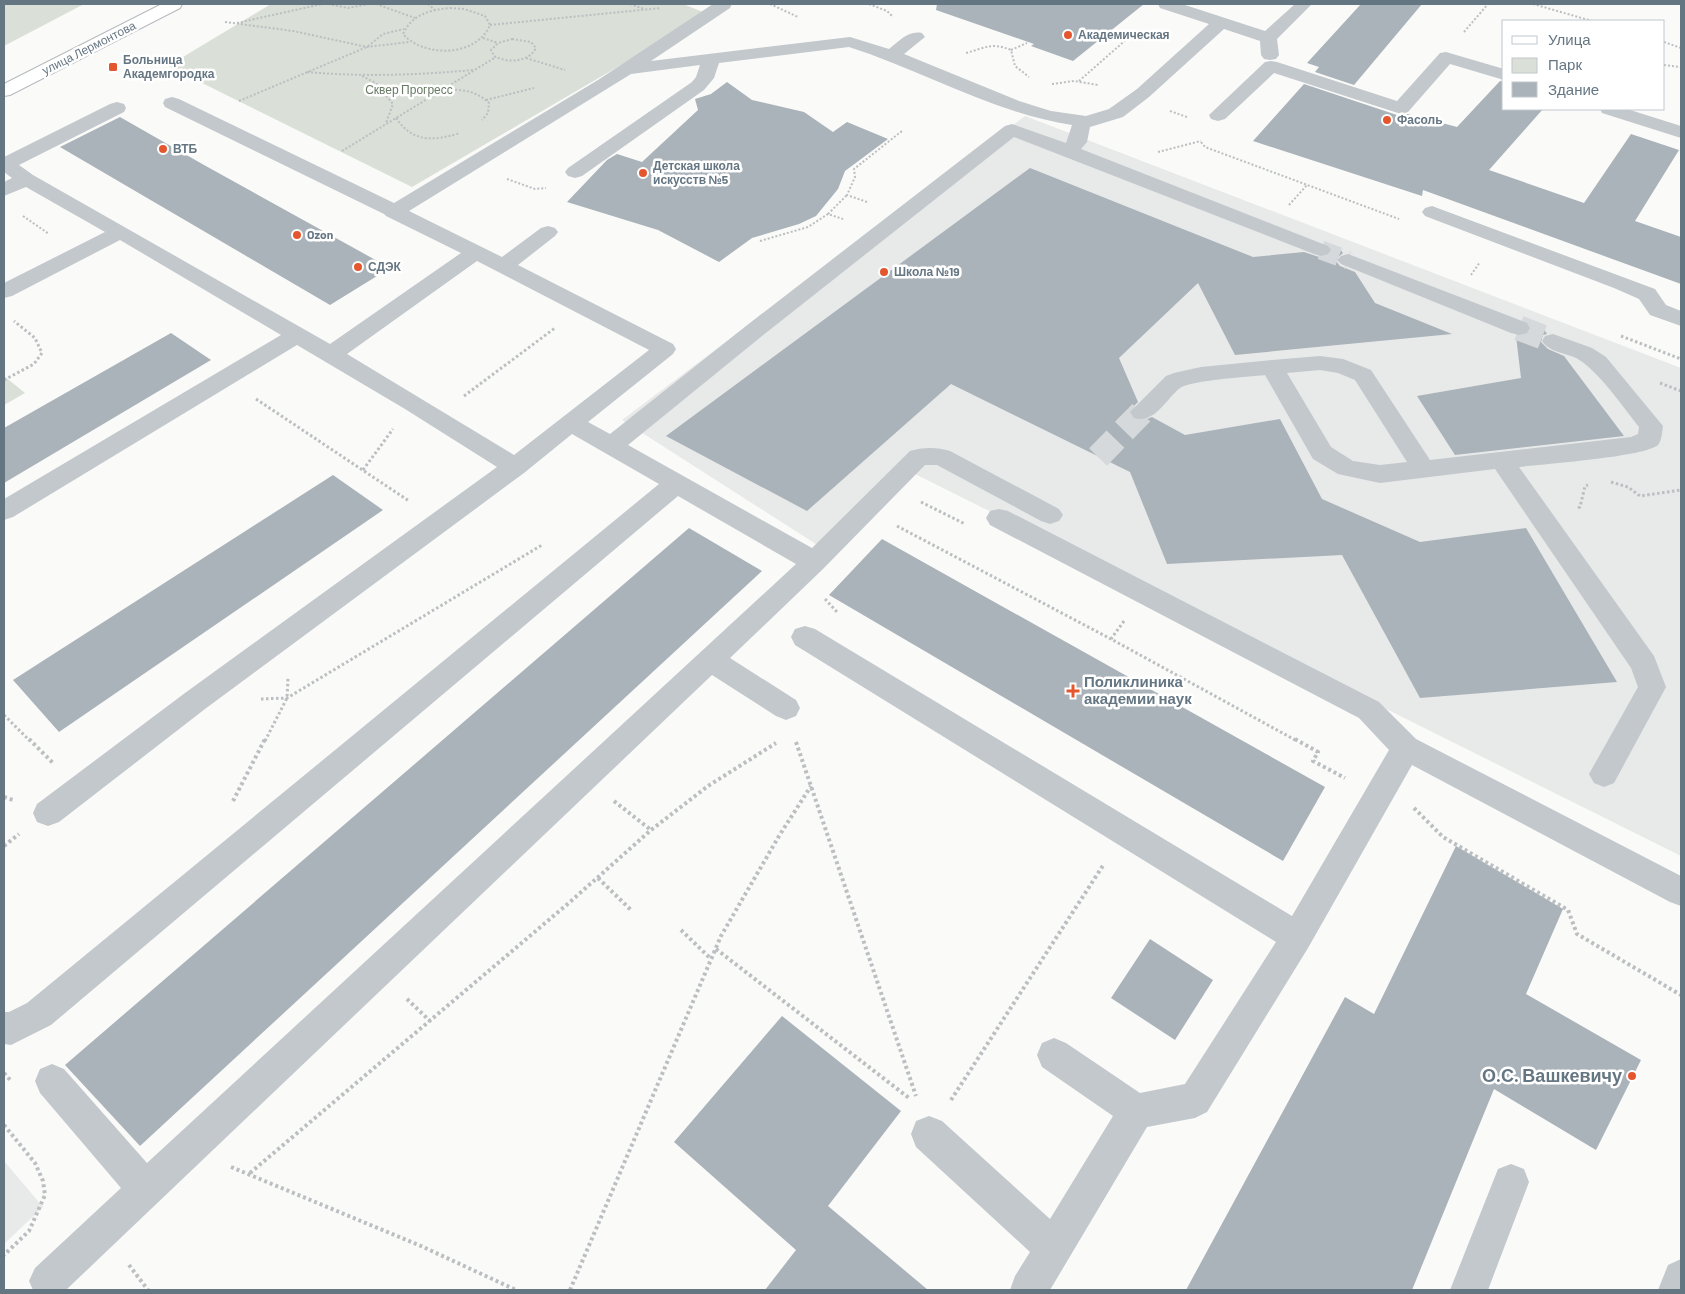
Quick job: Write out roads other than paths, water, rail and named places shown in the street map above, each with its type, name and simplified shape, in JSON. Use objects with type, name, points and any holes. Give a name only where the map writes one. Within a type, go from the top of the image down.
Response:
[{"type":"main road","name":"улица Лермонтова","points":[[4,91],[174,4]]},
{"type":"street","points":[[393,212],[628,69],[720,4]]},
{"type":"street","points":[[1166,4],[1268,38]]},
{"type":"street","points":[[1268,38],[1304,4]]},
{"type":"street","points":[[628,69],[850,42],[891,55],[1012,105],[1049,116],[1087,122],[1116,113],[1143,93],[1221,22]]},
{"type":"street","points":[[891,55],[916,38]]},
{"type":"street","points":[[1268,38],[1271,66]]},
{"type":"street","points":[[1271,66],[1401,108],[1446,57],[1502,74]]},
{"type":"street","points":[[575,172],[698,86],[705,78],[711,59]]},
{"type":"street","points":[[1218,115],[1271,66]]},
{"type":"street","points":[[48,813],[280,639],[515,467],[665,349],[311,169],[172,103]]},
{"type":"street","points":[[117,108],[4,164],[26,179],[121,232],[435,416],[515,467]]},
{"type":"street","points":[[1612,110],[1681,132]]},
{"type":"street","points":[[1069,151],[1077,142],[1082,122]]},
{"type":"street","points":[[611,446],[762,325],[1012,130],[1321,250]]},
{"type":"street","points":[[4,190],[26,179]]},
{"type":"street","points":[[1432,212],[1622,283],[1647,294],[1658,310],[1681,319]]},
{"type":"street","points":[[4,291],[121,232]]},
{"type":"street","points":[[503,266],[548,232]]},
{"type":"street","points":[[330,356],[476,252]]},
{"type":"street","points":[[1348,260],[1519,328]]},
{"type":"street","points":[[4,511],[297,335]]},
{"type":"street","points":[[1272,367],[1322,453],[1347,468],[1380,474],[1634,445],[1649,439],[1651,426],[1598,362],[1584,353],[1553,341]]},
{"type":"street","points":[[1142,412],[1174,382],[1201,375],[1320,363],[1343,366],[1362,375],[1423,468]]},
{"type":"street","points":[[571,423],[814,562]]},
{"type":"street","points":[[48,1281],[814,562],[919,457],[941,457],[1050,515]]},
{"type":"street","points":[[1501,460],[1644,664],[1652,687],[1604,774]]},
{"type":"street","points":[[4,1028],[12,1030],[39,1014],[677,483]]},
{"type":"street","points":[[999,518],[1369,710],[1406,748],[1681,892]]},
{"type":"street","points":[[805,637],[1297,937]]},
{"type":"street","points":[[710,659],[790,720]]},
{"type":"street","points":[[1054,1055],[1136,1111],[1195,1100],[1297,937],[1406,748]]},
{"type":"street","points":[[52,1081],[146,1189]]},
{"type":"street","points":[[1029,1290],[1136,1111]]},
{"type":"street","points":[[925,1120],[1054,1248]]},
{"type":"street","points":[[1469,1290],[1511,1182]]},
{"type":"street","points":[[1677,1290],[1681,1278]]},
{"type":"tunnel","points":[[1321,250],[1348,260]]},
{"type":"tunnel","points":[[1519,328],[1553,341]]},
{"type":"tunnel","points":[[1098,457],[1142,412]]},
{"type":"place","name":"Академическая","points":[[1068,35]]},
{"type":"place","name":"Больница Академгородка","points":[[113,67]]},
{"type":"place","name":"Фасоль","points":[[1387,120]]},
{"type":"place","name":"ВТБ","points":[[163,149]]},
{"type":"place","name":"Детская школа искусств №5","points":[[643,173]]},
{"type":"place","name":"Ozon","points":[[297,235]]},
{"type":"place","name":"СДЭК","points":[[358,267]]},
{"type":"place","name":"Школа №19","points":[[884,272]]},
{"type":"place","name":"Поликлиника академии наук","points":[[1073,691]]},
{"type":"place","name":"О.С. Вашкевичу","points":[[1632,1076]]},
{"type":"park label","name":"Сквер Прогресс","points":[[409,90]]}]
